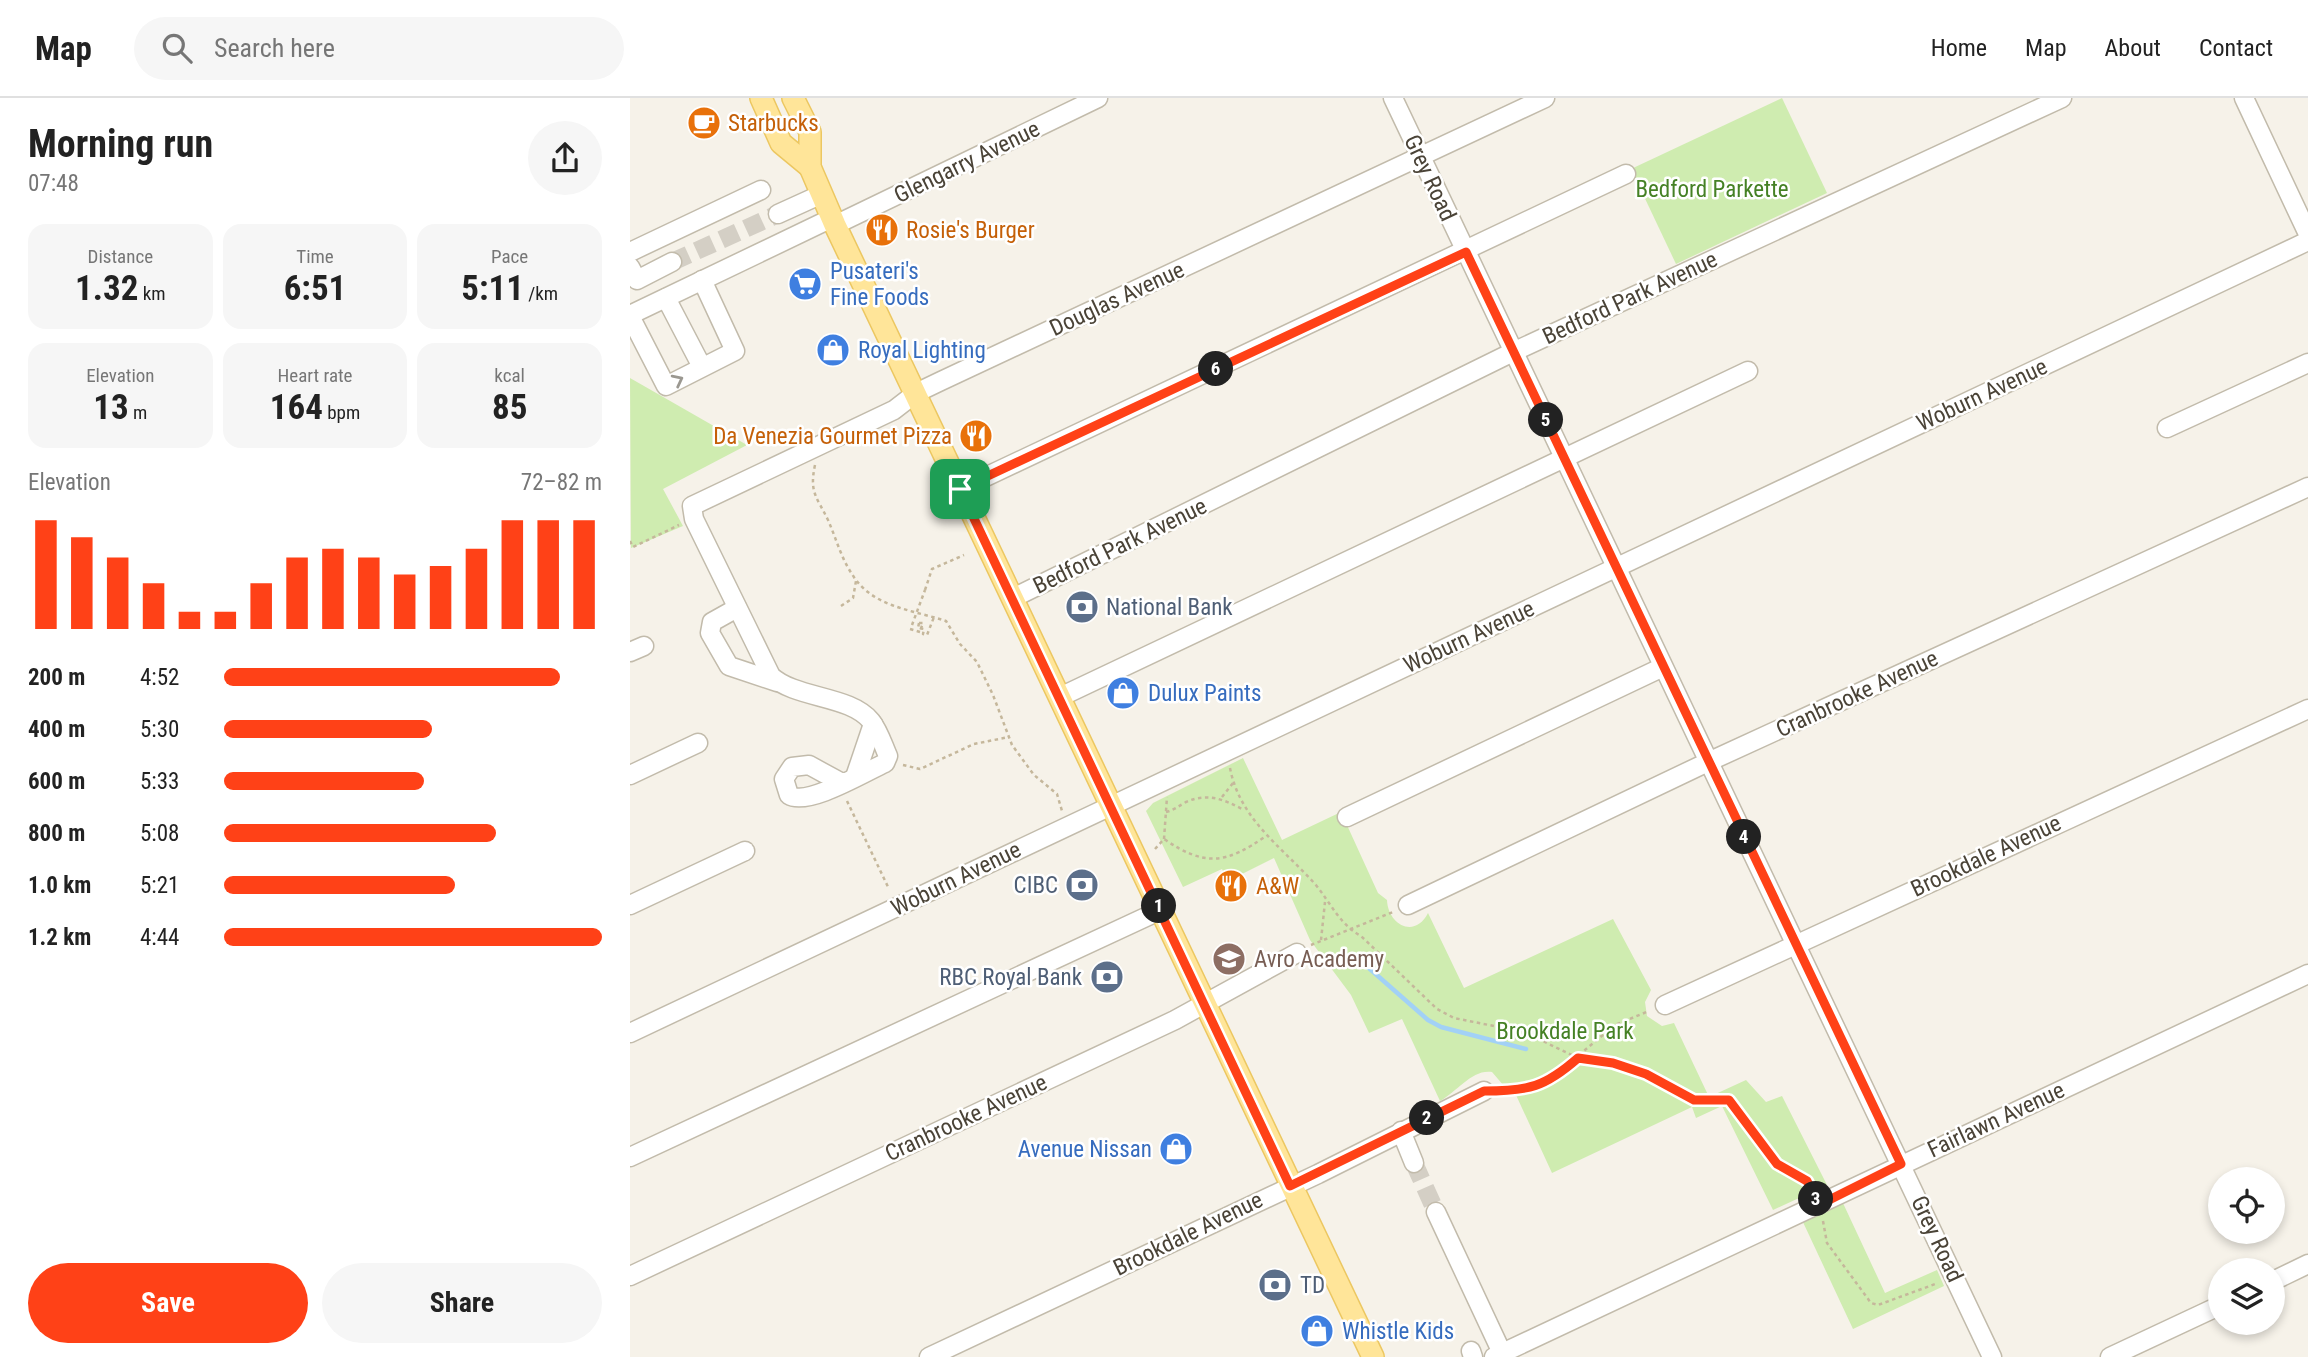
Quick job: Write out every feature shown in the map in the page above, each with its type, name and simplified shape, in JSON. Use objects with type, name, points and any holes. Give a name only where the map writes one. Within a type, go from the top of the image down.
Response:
[{"type":"main road","points":[[761,98],[781,143],[810,167]]},
{"type":"main road","points":[[793,98],[810,132],[810,167],[833,221],[1373,1357]]},
{"type":"street","name":"Glengarry Avenue","points":[[630,316],[702,280],[1098,98]]},
{"type":"street","name":"Grey Road","points":[[1393,98],[1992,1357]]},
{"type":"street","name":"Douglas Avenue","points":[[737,608],[694,519],[692,506],[894,410],[916,393],[1545,98]]},
{"type":"street","name":"Bedford Park Avenue","points":[[1013,598],[1513,352],[2062,98]]},
{"type":"street","points":[[2244,98],[2308,234]]},
{"type":"street","points":[[960,489],[1466,252],[1626,174]]},
{"type":"street","points":[[630,252],[761,190]]},
{"type":"street","points":[[778,214],[822,194]]},
{"type":"street","name":"Woburn Avenue","points":[[630,1033],[2308,241]]},
{"type":"street","points":[[632,270],[672,262]]},
{"type":"street","points":[[630,316],[666,386],[735,351],[702,280]]},
{"type":"street","points":[[666,298],[702,367]]},
{"type":"street","points":[[2167,428],[2308,363]]},
{"type":"street","points":[[1060,697],[1748,370]]},
{"type":"street","name":"Cranbrooke Avenue","points":[[1408,905],[1708,762],[2308,487]]},
{"type":"street","points":[[780,683],[767,670],[737,608],[710,624],[710,633],[723,658],[737,670],[859,711],[873,724],[888,761],[847,783]]},
{"type":"street","points":[[1347,817],[1663,667]]},
{"type":"street","name":"Brookdale Avenue","points":[[1665,1005],[2308,709]]},
{"type":"street","points":[[847,783],[873,724]]},
{"type":"street","points":[[630,775],[698,743]]},
{"type":"street","points":[[630,905],[745,851]]},
{"type":"street","points":[[630,1157],[1161,910]]},
{"type":"street","name":"Cranbrooke Avenue","points":[[630,1276],[1206,1004],[1297,953]]},
{"type":"street","name":"Fairlawn Avenue","points":[[1498,1355],[2308,974]]},
{"type":"street","name":"Brookdale Avenue","points":[[929,1357],[1484,1091]]},
{"type":"street","points":[[1401,1131],[1414,1163]]},
{"type":"street","points":[[1436,1212],[1498,1355]]},
{"type":"street","points":[[2285,1275],[2308,1264]]},
{"type":"street","points":[[2110,1357],[2208,1311]]},
{"type":"path","points":[[815,464],[813,495],[856,581],[869,593],[884,601],[908,611],[946,621],[960,644],[977,662],[1009,737],[1034,775],[1057,794],[1062,811]]},
{"type":"path","points":[[630,541],[633,547],[682,524]]},
{"type":"path","points":[[934,617],[927,635],[923,634],[925,629],[918,628],[921,623],[916,631],[920,632],[911,629],[932,569],[964,555]]},
{"type":"path","points":[[841,606],[853,598],[856,581]]},
{"type":"path","points":[[898,762],[920,769],[974,744],[1009,737]]},
{"type":"path","points":[[1223,752],[1233,783],[1247,812],[1266,836],[1317,886],[1348,929],[1361,936],[1437,1009],[1454,1018],[1524,1032],[1578,1058],[1613,1063],[1646,1074],[1694,1100],[1729,1100],[1777,1164],[1807,1181],[1819,1205],[1827,1242],[1871,1303],[1878,1305],[1954,1276]]},
{"type":"path","points":[[1155,849],[1164,839],[1167,796],[1163,781]]},
{"type":"path","points":[[847,783],[889,889]]},
{"type":"path","points":[[1222,798],[1233,783]]},
{"type":"path","points":[[1166,812],[1194,799],[1222,798],[1247,812]]},
{"type":"path","points":[[1164,839],[1192,856],[1210,860],[1235,855],[1266,836]]},
{"type":"path","points":[[1321,940],[1326,900]]},
{"type":"path","points":[[1297,953],[1321,940],[1408,905]]},
{"type":"path","points":[[1484,1091],[1513,1091],[1544,1084],[1615,1025],[1665,1005]]},
{"type":"green space","name":"Bedford Parkette","points":[[1782,98],[1827,193],[1676,264],[1631,169]]},
{"type":"green space","points":[[630,378],[747,445],[663,489],[683,526],[631,548]]},
{"type":"green space","name":"Brookdale Park","points":[[1243,758],[1282,840],[1341,812],[1378,893],[1387,900],[1392,916],[1403,926],[1410,927],[1423,921],[1428,913],[1464,988],[1613,919],[1651,990],[1645,1002],[1647,1016],[1662,1026],[1674,1023],[1709,1097],[1746,1080],[1766,1102],[1782,1096],[1827,1185],[1773,1210],[1722,1106],[1696,1118],[1692,1107],[1552,1173],[1516,1095],[1504,1094],[1504,1086],[1492,1072],[1472,1077],[1440,1101],[1402,1019],[1369,1033],[1351,995],[1310,940],[1274,858],[1228,881],[1222,869],[1183,887],[1146,811],[1153,803]]},
{"type":"green space","points":[[1842,1201],[1885,1293],[1937,1270],[1944,1286],[1853,1329],[1802,1220]]},
{"type":"waterway","points":[[1354,955],[1428,1020],[1441,1027],[1526,1049]]},
{"type":"tunnel","points":[[672,262],[778,214]]},
{"type":"tunnel","points":[[1414,1163],[1436,1212]]},
{"type":"place","name":"Starbucks","points":[[704,123]]},
{"type":"place","name":"Rosie's Burger","points":[[882,230]]},
{"type":"place","name":"Pusateri's Fine Foods","points":[[805,284]]},
{"type":"place","name":"Royal Lighting","points":[[833,350]]},
{"type":"place","name":"Da Venezia Gourmet Pizza","points":[[976,436]]},
{"type":"place","name":"National Bank","points":[[1082,607]]},
{"type":"place","name":"Dulux Paints","points":[[1123,693]]},
{"type":"place","name":"CIBC","points":[[1082,885]]},
{"type":"place","name":"A&W","points":[[1231,886]]},
{"type":"place","name":"Avro Academy","points":[[1229,959]]},
{"type":"place","name":"RBC Royal Bank","points":[[1107,977]]},
{"type":"place","name":"Avenue Nissan","points":[[1176,1149]]},
{"type":"place","name":"TD","points":[[1275,1285]]},
{"type":"place","name":"Whistle Kids","points":[[1317,1331]]},
{"type":"route","points":[[1466,252],[1901,1164],[1819,1205],[1807,1181],[1777,1164],[1729,1100],[1694,1100],[1646,1074],[1613,1063],[1578,1058],[1557,1077],[1544,1084],[1513,1091],[1484,1091],[1290,1186],[960,489],[1466,252]]}]
